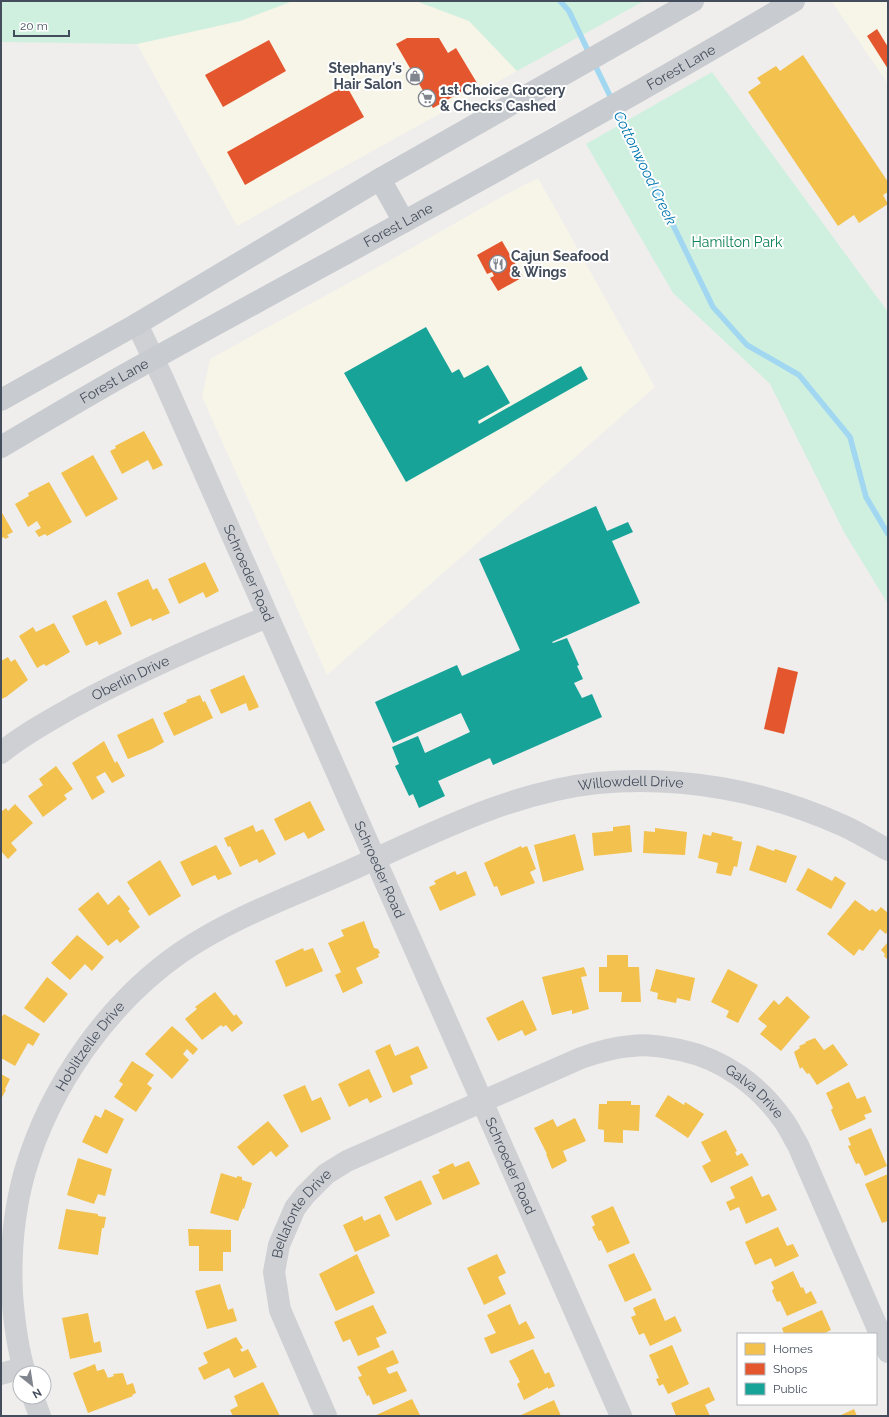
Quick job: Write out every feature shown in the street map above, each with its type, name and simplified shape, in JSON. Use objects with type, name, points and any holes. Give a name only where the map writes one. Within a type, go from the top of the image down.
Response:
[{"type":"main road","points":[[1,400],[137,324],[380,179],[693,1]]},
{"type":"main road","name":"Forest Lane","points":[[1,447],[154,359],[560,136],[794,1]]},
{"type":"main road","points":[[380,179],[404,222]]},
{"type":"street","name":"Schroeder Road","points":[[137,324],[154,359],[374,860],[621,1416]]},
{"type":"street","name":"Oberlin Drive","points":[[1,753],[56,717],[112,686],[267,617]]},
{"type":"street","name":"Willowdell Drive","points":[[374,860],[444,827],[500,805],[548,792],[597,784],[637,782],[687,783],[718,787],[764,797],[791,805],[845,826],[888,850]]},
{"type":"street","name":"Hoblitzelle Drive","points":[[23,1365],[14,1321],[11,1272],[15,1215],[25,1171],[39,1132],[59,1090],[78,1057],[127,998],[180,953],[218,930],[259,909],[374,860]]},
{"type":"street","name":"Galva Drive","points":[[482,1102],[581,1058],[605,1050],[631,1046],[649,1045],[690,1052],[709,1058],[727,1067],[754,1087],[775,1109],[798,1145],[888,1352]]},
{"type":"street","name":"Bellafonte Drive","points":[[326,1416],[280,1310],[274,1272],[279,1245],[295,1208],[305,1195],[326,1174],[347,1161],[482,1102]]},
{"type":"street","points":[[1,1374],[12,1372]]},
{"type":"street","points":[[36,1405],[40,1416]]},
{"type":"shaded area","points":[[293,1],[416,1],[469,21],[517,71],[237,226],[137,44],[239,21]]},
{"type":"shaded area","points":[[888,1],[888,84],[832,2]]},
{"type":"shaded area","points":[[538,178],[655,387],[327,675],[202,397],[210,359]]},
{"type":"green space","points":[[1,1],[293,1],[240,21],[137,44],[1,42]]},
{"type":"green space","points":[[416,1],[644,1],[517,71],[469,21]]},
{"type":"green space","name":"Hamilton Park","points":[[712,72],[888,312],[888,604],[844,532],[770,384],[673,293],[586,144]]},
{"type":"building: Homes","points":[[803,55],[888,182],[888,192],[883,195],[888,204],[859,223],[854,215],[838,226],[748,92],[761,83],[757,78],[776,66],[780,71]]},
{"type":"building: Homes","points":[[144,431],[163,465],[153,470],[148,460],[122,474],[110,451],[116,448],[115,446]]},
{"type":"building: Homes","points":[[93,455],[118,499],[86,517],[61,473]]},
{"type":"building: Homes","points":[[49,482],[72,522],[47,536],[45,534],[39,537],[35,531],[41,528],[37,521],[28,527],[15,504],[29,496],[28,493]]},
{"type":"building: Homes","points":[[1,511],[13,532],[7,535],[9,537],[5,539],[4,537],[1,539]]},
{"type":"building: Homes","points":[[205,562],[219,591],[206,598],[203,592],[179,604],[168,579]]},
{"type":"building: Homes","points":[[148,579],[153,590],[157,588],[170,613],[152,621],[151,618],[131,627],[117,593]]},
{"type":"building: Homes","points":[[106,600],[122,634],[99,645],[97,641],[86,646],[72,616]]},
{"type":"building: Homes","points":[[54,623],[70,652],[46,666],[44,664],[37,668],[19,636],[33,627],[36,632]]},
{"type":"building: Homes","points":[[8,657],[11,662],[15,659],[28,680],[6,697],[1,699],[1,661]]},
{"type":"building: Homes","points":[[244,675],[259,707],[249,711],[246,703],[221,714],[210,690]]},
{"type":"building: Homes","points":[[200,695],[203,702],[205,701],[213,718],[174,736],[163,713],[187,702],[186,700]]},
{"type":"building: Homes","points":[[153,718],[164,742],[152,749],[128,759],[117,735]]},
{"type":"building: Homes","points":[[104,741],[115,763],[117,761],[125,776],[112,783],[105,772],[96,777],[105,792],[92,800],[72,763]]},
{"type":"building: Homes","points":[[56,766],[73,789],[64,795],[67,799],[43,817],[28,796],[43,785],[39,779]]},
{"type":"building: Homes","points":[[310,801],[325,830],[308,839],[304,832],[285,841],[274,819]]},
{"type":"building: Homes","points":[[15,804],[33,823],[11,843],[17,850],[8,859],[1,851],[1,812],[6,808],[8,811]]},
{"type":"building: Homes","points":[[253,825],[256,832],[263,829],[276,854],[259,863],[257,859],[240,867],[230,846],[228,847],[224,838]]},
{"type":"building: Homes","points":[[630,825],[632,852],[594,856],[592,833],[613,831],[613,827]]},
{"type":"building: Homes","points":[[655,828],[687,832],[685,855],[643,853],[644,831],[655,832]]},
{"type":"building: Homes","points":[[712,832],[733,837],[732,840],[742,842],[737,867],[734,866],[731,876],[716,873],[718,863],[698,858],[703,834],[711,836]]},
{"type":"building: Homes","points":[[575,834],[584,870],[543,882],[534,845]]},
{"type":"building: Homes","points":[[216,845],[232,874],[218,880],[215,875],[192,886],[180,862]]},
{"type":"building: Homes","points":[[757,845],[774,851],[775,849],[797,856],[786,883],[749,870]]},
{"type":"building: Homes","points":[[521,846],[522,848],[527,846],[536,869],[530,872],[535,883],[501,896],[497,886],[494,887],[484,863]]},
{"type":"building: Homes","points":[[160,860],[181,896],[149,916],[127,882]]},
{"type":"building: Homes","points":[[808,868],[832,881],[835,876],[846,883],[831,909],[796,890]]},
{"type":"building: Homes","points":[[455,871],[457,875],[466,871],[476,895],[440,911],[429,887],[436,884],[434,881]]},
{"type":"building: Homes","points":[[98,892],[108,905],[119,895],[130,909],[128,911],[140,927],[120,943],[117,939],[108,946],[78,909]]},
{"type":"building: Homes","points":[[855,900],[870,911],[872,909],[876,912],[881,907],[888,913],[888,931],[886,934],[880,929],[863,951],[859,949],[854,956],[827,934]]},
{"type":"building: Homes","points":[[364,921],[374,948],[378,949],[380,953],[378,954],[379,957],[356,968],[363,983],[343,993],[335,975],[341,972],[328,943],[344,936],[341,930]]},
{"type":"building: Homes","points":[[77,935],[104,957],[92,971],[85,964],[70,980],[51,963]]},
{"type":"building: Homes","points":[[888,942],[888,958],[887,959],[881,950]]},
{"type":"building: Homes","points":[[303,948],[304,951],[313,948],[323,971],[286,987],[275,961]]},
{"type":"building: Homes","points":[[607,955],[628,955],[628,967],[639,967],[641,1002],[621,1002],[622,992],[599,992],[599,967],[607,967]]},
{"type":"building: Homes","points":[[584,967],[587,976],[581,977],[589,1009],[572,1014],[572,1010],[552,1015],[542,977]]},
{"type":"building: Homes","points":[[656,969],[695,978],[690,1001],[677,998],[676,1003],[657,999],[658,993],[650,991]]},
{"type":"building: Homes","points":[[728,969],[758,985],[738,1023],[726,1017],[729,1011],[711,1002]]},
{"type":"building: Homes","points":[[47,977],[68,994],[44,1023],[24,1008]]},
{"type":"building: Homes","points":[[215,992],[234,1016],[236,1014],[243,1023],[232,1032],[226,1025],[223,1027],[221,1025],[202,1040],[185,1019],[197,1009],[195,1007]]},
{"type":"building: Homes","points":[[787,996],[810,1017],[781,1051],[760,1034],[767,1026],[758,1019],[774,1000],[779,1005]]},
{"type":"building: Homes","points":[[523,1000],[537,1030],[525,1036],[522,1030],[498,1041],[486,1018]]},
{"type":"building: Homes","points":[[4,1014],[40,1034],[33,1046],[28,1043],[15,1066],[1,1058],[1,1018]]},
{"type":"building: Homes","points":[[172,1026],[198,1049],[193,1055],[187,1049],[183,1054],[189,1060],[172,1079],[145,1054]]},
{"type":"building: Homes","points":[[815,1038],[824,1050],[833,1044],[848,1065],[817,1085],[809,1073],[807,1074],[802,1067],[800,1069],[794,1052],[800,1048],[799,1046],[806,1043],[805,1042]]},
{"type":"building: Homes","points":[[390,1044],[395,1056],[418,1046],[428,1068],[410,1076],[413,1084],[393,1093],[375,1051]]},
{"type":"building: Homes","points":[[132,1061],[154,1075],[147,1084],[152,1088],[136,1112],[114,1097],[123,1084],[119,1081]]},
{"type":"building: Homes","points":[[369,1069],[382,1097],[370,1103],[367,1098],[349,1107],[338,1084]]},
{"type":"building: Homes","points":[[1,1074],[10,1079],[1,1099]]},
{"type":"building: Homes","points":[[849,1082],[857,1099],[865,1096],[872,1112],[864,1115],[866,1119],[840,1131],[831,1110],[833,1108],[826,1093]]},
{"type":"building: Homes","points":[[305,1085],[312,1101],[321,1097],[331,1119],[301,1133],[283,1095]]},
{"type":"building: Homes","points":[[668,1095],[684,1105],[685,1102],[704,1114],[688,1138],[655,1116]]},
{"type":"building: Homes","points":[[607,1101],[631,1101],[631,1105],[640,1105],[639,1131],[623,1130],[623,1143],[604,1142],[604,1130],[598,1129],[599,1104],[607,1104]]},
{"type":"building: Homes","points":[[105,1109],[124,1119],[107,1154],[82,1142],[95,1115],[101,1118]]},
{"type":"building: Homes","points":[[575,1118],[586,1141],[563,1151],[567,1161],[552,1169],[547,1154],[534,1128],[553,1119],[557,1127]]},
{"type":"building: Homes","points":[[268,1121],[289,1146],[276,1157],[271,1151],[253,1166],[237,1147]]},
{"type":"building: Homes","points":[[871,1128],[887,1166],[865,1176],[859,1163],[856,1164],[848,1146],[851,1145],[848,1138]]},
{"type":"building: Homes","points":[[726,1130],[737,1151],[735,1152],[737,1156],[742,1153],[749,1165],[711,1183],[702,1166],[711,1161],[701,1142]]},
{"type":"building: Homes","points":[[78,1158],[112,1169],[105,1196],[98,1194],[94,1204],[67,1195]]},
{"type":"building: Homes","points":[[469,1161],[480,1184],[443,1200],[432,1176],[440,1173],[438,1170],[453,1163],[455,1167]]},
{"type":"building: Homes","points":[[221,1173],[237,1178],[237,1176],[242,1177],[242,1180],[252,1183],[244,1209],[243,1208],[238,1221],[210,1213]]},
{"type":"building: Homes","points":[[888,1174],[888,1221],[882,1223],[865,1184]]},
{"type":"building: Homes","points":[[752,1176],[762,1197],[769,1194],[777,1210],[746,1224],[739,1207],[730,1211],[726,1202],[735,1198],[730,1187]]},
{"type":"building: Homes","points":[[421,1180],[432,1204],[396,1221],[384,1197]]},
{"type":"building: Homes","points":[[613,1206],[630,1243],[607,1253],[601,1240],[599,1241],[592,1227],[595,1225],[591,1216]]},
{"type":"building: Homes","points":[[66,1209],[98,1214],[98,1216],[106,1217],[104,1228],[102,1228],[98,1255],[58,1249]]},
{"type":"building: Homes","points":[[380,1214],[390,1236],[355,1252],[343,1225],[362,1216],[364,1221]]},
{"type":"building: Homes","points":[[778,1227],[787,1246],[793,1244],[799,1256],[775,1267],[771,1258],[755,1265],[745,1242]]},
{"type":"building: Homes","points":[[188,1229],[231,1230],[231,1252],[223,1252],[223,1271],[199,1271],[199,1246],[189,1246]]},
{"type":"building: Homes","points":[[634,1253],[652,1290],[625,1302],[608,1265]]},
{"type":"building: Homes","points":[[357,1254],[375,1293],[336,1311],[319,1274]]},
{"type":"building: Homes","points":[[497,1254],[506,1273],[498,1277],[506,1294],[484,1305],[467,1268]]},
{"type":"building: Homes","points":[[793,1271],[801,1288],[803,1287],[806,1294],[811,1291],[817,1303],[787,1316],[780,1301],[777,1302],[772,1291],[774,1288],[771,1282]]},
{"type":"building: Homes","points":[[220,1284],[228,1310],[233,1308],[237,1321],[207,1329],[195,1291]]},
{"type":"building: Homes","points":[[655,1298],[665,1321],[675,1316],[682,1331],[650,1346],[644,1333],[639,1335],[631,1317],[636,1315],[633,1308]]},
{"type":"building: Homes","points":[[510,1304],[519,1325],[526,1321],[535,1338],[491,1354],[484,1338],[496,1333],[487,1315]]},
{"type":"building: Homes","points":[[373,1305],[387,1333],[376,1338],[380,1347],[358,1356],[350,1339],[343,1342],[334,1322]]},
{"type":"building: Homes","points":[[822,1310],[831,1330],[825,1333],[784,1333],[782,1328]]},
{"type":"building: Homes","points":[[88,1313],[94,1343],[100,1341],[102,1352],[70,1359],[62,1318]]},
{"type":"building: Homes","points":[[236,1337],[243,1348],[240,1349],[242,1352],[248,1349],[257,1367],[234,1378],[229,1368],[204,1380],[198,1368],[208,1363],[203,1353]]},
{"type":"building: Homes","points":[[672,1345],[689,1384],[668,1394],[663,1384],[659,1386],[656,1379],[659,1378],[649,1355]]},
{"type":"building: Homes","points":[[533,1349],[545,1374],[549,1372],[555,1386],[548,1389],[548,1387],[524,1400],[517,1384],[520,1382],[509,1361]]},
{"type":"building: Homes","points":[[393,1350],[399,1363],[386,1368],[389,1374],[397,1371],[407,1391],[373,1405],[358,1377],[362,1376],[357,1367]]},
{"type":"building: Homes","points":[[95,1364],[97,1371],[104,1369],[108,1378],[114,1376],[113,1374],[123,1373],[127,1385],[133,1383],[136,1393],[132,1395],[133,1396],[88,1413],[73,1373]]},
{"type":"building: Homes","points":[[263,1382],[280,1416],[233,1416],[230,1410],[238,1406],[234,1396]]},
{"type":"building: Homes","points":[[709,1387],[715,1400],[705,1405],[710,1416],[676,1416],[671,1403]]},
{"type":"building: Homes","points":[[412,1399],[420,1415],[374,1416]]},
{"type":"building: Homes","points":[[554,1400],[561,1416],[519,1416]]},
{"type":"building: Homes","points":[[854,1409],[857,1416],[839,1416]]},
{"type":"building: Shops","points":[[877,29],[888,47],[888,69],[867,36]]},
{"type":"building: Shops","points":[[407,38],[439,38],[448,53],[456,48],[477,83],[433,108],[396,44]]},
{"type":"building: Shops","points":[[269,40],[286,71],[223,107],[205,75]]},
{"type":"building: Shops","points":[[346,85],[364,117],[245,185],[227,152]]},
{"type":"building: Shops","name":"Cajun Seafood & Wings","points":[[502,241],[523,277],[498,291],[490,278],[494,276],[492,272],[487,274],[477,255]]},
{"type":"building: Shops","points":[[778,667],[798,672],[784,734],[764,729]]},
{"type":"building: Public","points":[[426,327],[452,373],[459,369],[464,378],[488,365],[510,403],[478,421],[479,424],[581,366],[588,379],[406,482],[344,373]]},
{"type":"building: Public","points":[[596,506],[607,531],[628,522],[633,532],[612,541],[640,603],[552,642],[553,643],[567,638],[579,665],[577,666],[583,679],[574,683],[582,698],[592,694],[602,717],[493,765],[490,758],[438,781],[445,796],[419,808],[413,794],[409,796],[395,766],[399,764],[392,747],[418,736],[425,753],[470,732],[461,713],[393,743],[375,702],[457,665],[462,676],[520,650],[479,559]]},
{"type":"waterway","name":"Cottonwood Creek","points":[[560,1],[569,11],[590,55]]},
{"type":"waterway","name":"Cottonwood Creek","points":[[594,63],[612,100]]},
{"type":"waterway","name":"Cottonwood Creek","points":[[616,108],[713,307],[747,345],[799,375],[850,437],[866,497],[888,534]]},
{"type":"place","name":"Stephany's Hair Salon","points":[[415,76]]},
{"type":"place","name":"1st Choice Grocery & Checks Cashed","points":[[427,98]]},
{"type":"place","name":"Cajun Seafood & Wings","points":[[498,264]]}]
